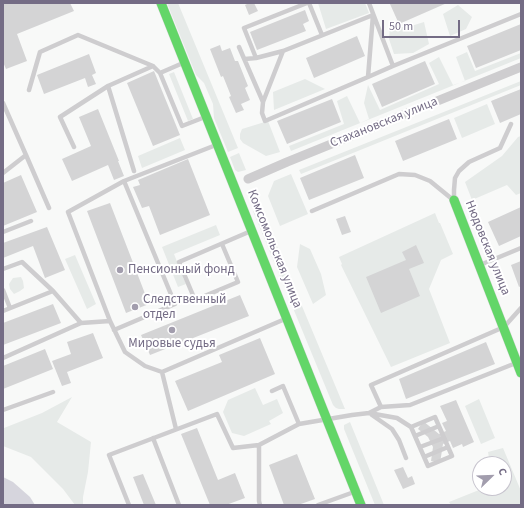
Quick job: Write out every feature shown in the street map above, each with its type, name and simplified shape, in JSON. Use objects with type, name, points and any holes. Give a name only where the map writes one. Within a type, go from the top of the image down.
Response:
[{"type":"main road","name":"Комсомольская улица","points":[[161,3],[361,505]]},
{"type":"main road","name":"Нюдовская улица","points":[[454,200],[521,373]]},
{"type":"street","name":"Стахановская улица","points":[[248,179],[521,67]]},
{"type":"lane","points":[[256,58],[244,28],[308,3],[322,36]]},
{"type":"lane","points":[[369,3],[393,66]]},
{"type":"lane","points":[[283,51],[263,102],[262,113],[265,121],[393,66],[521,14]]},
{"type":"lane","points":[[245,59],[256,58],[283,51],[373,15]]},
{"type":"lane","points":[[368,77],[373,15]]},
{"type":"lane","points":[[29,90],[40,52],[78,35],[153,66],[160,73],[182,126],[207,117]]},
{"type":"lane","points":[[239,47],[263,102]]},
{"type":"lane","points":[[160,73],[185,62]]},
{"type":"lane","points":[[74,147],[60,117],[108,86],[153,66]]},
{"type":"lane","points":[[108,86],[134,171]]},
{"type":"lane","points":[[3,102],[49,208]]},
{"type":"lane","points":[[454,200],[456,178],[459,170],[469,162],[500,148],[511,124]]},
{"type":"lane","points":[[218,144],[124,181],[68,212],[110,321],[125,352],[145,366],[162,372],[287,318]]},
{"type":"lane","points":[[3,173],[26,155]]},
{"type":"lane","points":[[312,211],[399,174],[415,175],[430,181],[454,200]]},
{"type":"lane","points":[[234,185],[248,179]]},
{"type":"lane","points":[[114,330],[175,304],[124,181]]},
{"type":"lane","points":[[3,232],[31,221]]},
{"type":"lane","points":[[222,244],[238,282],[196,300],[179,262],[252,230]]},
{"type":"lane","points":[[480,266],[521,248]]},
{"type":"lane","points":[[3,269],[22,262],[53,291],[82,323]]},
{"type":"lane","points":[[3,290],[10,308]]},
{"type":"lane","points":[[3,311],[53,291]]},
{"type":"lane","points":[[381,407],[371,385],[504,328],[521,308]]},
{"type":"lane","points":[[3,358],[82,323],[110,321]]},
{"type":"lane","points":[[369,413],[381,407],[410,405],[516,363]]},
{"type":"lane","points":[[162,372],[176,429]]},
{"type":"lane","points":[[272,391],[283,386],[299,424]]},
{"type":"lane","points":[[3,410],[53,392]]},
{"type":"lane","points":[[369,413],[392,429],[406,458]]},
{"type":"lane","points":[[130,505],[109,455],[217,414],[234,448],[259,445],[299,424],[369,413],[397,418],[411,427],[428,466],[452,456],[435,417],[411,427]]},
{"type":"lane","points":[[415,436],[439,426]]},
{"type":"lane","points":[[153,438],[178,505]]},
{"type":"lane","points":[[420,447],[444,438]]},
{"type":"lane","points":[[259,445],[260,505]]},
{"type":"lane","points":[[424,457],[448,447]]},
{"type":"lane","points":[[318,505],[356,491]]},
{"type":"shaded area","points":[[167,3],[178,3],[238,148],[228,152],[214,118],[213,104],[204,83],[196,75]]},
{"type":"shaded area","points":[[318,3],[365,3],[369,13],[326,29]]},
{"type":"shaded area","points":[[458,5],[472,17],[466,29],[450,36],[443,14]]},
{"type":"shaded area","points":[[424,22],[429,44],[413,53],[394,54],[389,39],[390,27],[408,27]]},
{"type":"shaded area","points":[[467,52],[475,71],[521,53],[521,58],[465,81],[456,57]]},
{"type":"shaded area","points":[[439,57],[453,85],[460,83],[291,151],[289,146],[344,124],[337,101],[347,96],[360,123],[369,119],[364,103],[368,85],[380,110],[439,84],[429,63]]},
{"type":"shaded area","points":[[174,72],[193,119],[188,121],[169,74]]},
{"type":"shaded area","points":[[305,79],[325,89],[274,110],[273,92]]},
{"type":"shaded area","points":[[521,81],[521,85],[301,174],[299,170]]},
{"type":"shaded area","points":[[487,104],[495,124],[462,138],[454,118]]},
{"type":"shaded area","points":[[268,121],[280,152],[266,156],[243,143],[240,139],[240,134],[242,129]]},
{"type":"shaded area","points":[[521,136],[521,193],[516,195],[507,185],[472,200],[465,182],[502,156],[518,137]]},
{"type":"shaded area","points":[[180,138],[185,150],[142,168],[138,156]]},
{"type":"shaded area","points":[[239,153],[246,170],[238,172],[235,170],[230,157]]},
{"type":"shaded area","points":[[291,174],[308,214],[280,226],[268,196],[274,181]]},
{"type":"shaded area","points":[[261,208],[345,409],[336,408],[333,405],[253,211]]},
{"type":"shaded area","points":[[435,213],[453,254],[441,260],[429,289],[450,343],[391,367],[341,265],[342,264],[339,257]]},
{"type":"shaded area","points":[[216,225],[220,235],[174,254],[186,284],[178,287],[162,247]]},
{"type":"shaded area","points":[[300,244],[310,249],[321,274],[326,295],[313,304],[297,267]]},
{"type":"shaded area","points":[[75,255],[96,304],[87,309],[65,259]]},
{"type":"shaded area","points":[[21,277],[24,288],[14,294],[10,289],[9,284],[13,278]]},
{"type":"shaded area","points":[[255,388],[263,405],[277,399],[283,413],[269,421],[271,424],[244,436],[232,433],[223,412],[228,400]]},
{"type":"shaded area","points":[[72,397],[57,422],[91,442],[83,505],[75,505],[63,489],[31,457],[3,446],[4,428],[42,413]]},
{"type":"shaded area","points":[[479,399],[495,438],[481,444],[465,406]]},
{"type":"shaded area","points":[[350,422],[384,505],[375,505],[344,429],[344,425]]},
{"type":"shaded area","points":[[503,448],[506,456],[489,456],[488,452]]},
{"type":"shaded area","points":[[512,470],[521,491],[521,505],[451,505],[449,502],[472,493],[472,496],[512,496]]},
{"type":"shaded area","points":[[3,477],[13,482],[30,497],[35,505],[3,505]]},
{"type":"building","points":[[3,3],[70,3],[74,11],[17,34],[27,61],[6,69],[3,62]]},
{"type":"building","points":[[254,3],[258,11],[249,15],[245,5]]},
{"type":"building","points":[[447,3],[399,24],[390,4]]},
{"type":"building","points":[[305,10],[309,21],[303,24],[306,31],[257,50],[250,32]]},
{"type":"building","points":[[521,24],[521,50],[476,68],[467,46]]},
{"type":"building","points":[[357,36],[365,56],[314,78],[306,58]]},
{"type":"building","points":[[220,45],[222,51],[230,48],[235,61],[238,61],[248,86],[245,88],[250,100],[241,104],[244,110],[236,113],[229,97],[231,96],[223,76],[221,77],[210,49]]},
{"type":"building","points":[[89,54],[96,73],[92,75],[96,84],[88,87],[85,78],[44,94],[37,75]]},
{"type":"building","points":[[425,61],[435,84],[382,107],[372,84]]},
{"type":"building","points":[[154,71],[180,135],[153,146],[127,83]]},
{"type":"building","points":[[521,89],[521,114],[500,123],[491,101]]},
{"type":"building","points":[[332,99],[341,122],[287,144],[277,121]]},
{"type":"building","points":[[98,109],[124,176],[114,180],[108,165],[72,181],[62,159],[91,146],[79,117]]},
{"type":"building","points":[[449,119],[457,139],[403,161],[395,141]]},
{"type":"building","points":[[355,155],[364,178],[309,200],[300,178]]},
{"type":"building","points":[[188,159],[210,215],[160,235],[149,206],[142,208],[133,187],[140,185],[138,180]]},
{"type":"building","points":[[21,175],[37,212],[3,226],[3,183]]},
{"type":"building","points":[[110,203],[149,304],[126,313],[87,211]]},
{"type":"building","points":[[521,207],[521,236],[499,246],[488,222]]},
{"type":"building","points":[[345,216],[351,232],[342,235],[336,219]]},
{"type":"building","points":[[47,227],[65,270],[45,278],[33,246],[3,258],[3,243]]},
{"type":"building","points":[[416,245],[424,263],[409,269],[420,296],[381,313],[366,277],[406,260],[402,252]]},
{"type":"building","points":[[521,261],[521,286],[519,287],[511,265]]},
{"type":"building","points":[[240,295],[249,316],[150,355],[141,335]]},
{"type":"building","points":[[53,304],[61,323],[3,345],[3,323]]},
{"type":"building","points":[[93,333],[103,358],[67,372],[71,383],[62,386],[52,361],[71,354],[67,342]]},
{"type":"building","points":[[260,338],[275,374],[188,411],[175,381],[222,362],[219,355]]},
{"type":"building","points":[[486,342],[495,364],[406,399],[399,379]]},
{"type":"building","points":[[45,349],[53,369],[3,389],[3,366]]},
{"type":"building","points":[[456,400],[474,442],[463,447],[462,444],[453,448],[450,441],[443,444],[440,463],[431,461],[433,447],[428,437],[418,429],[423,421],[439,434],[446,431],[442,423],[447,421],[440,406]]},
{"type":"building","points":[[197,428],[218,480],[235,473],[245,498],[226,505],[210,505],[181,434]]},
{"type":"building","points":[[297,454],[315,499],[298,505],[284,505],[269,465]]},
{"type":"building","points":[[403,467],[408,478],[412,476],[415,484],[403,489],[394,470]]},
{"type":"building","points":[[143,474],[156,505],[144,505],[133,477]]},
{"type":"traffic: fast","points":[[161,3],[361,505]]},
{"type":"traffic: fast","points":[[454,200],[521,373]]},
{"type":"place","name":"Пенсионный фонд","points":[[120,270]]},
{"type":"place","name":"Следственный отдел","points":[[135,307]]},
{"type":"place","name":"Мировые судья","points":[[172,330]]}]
